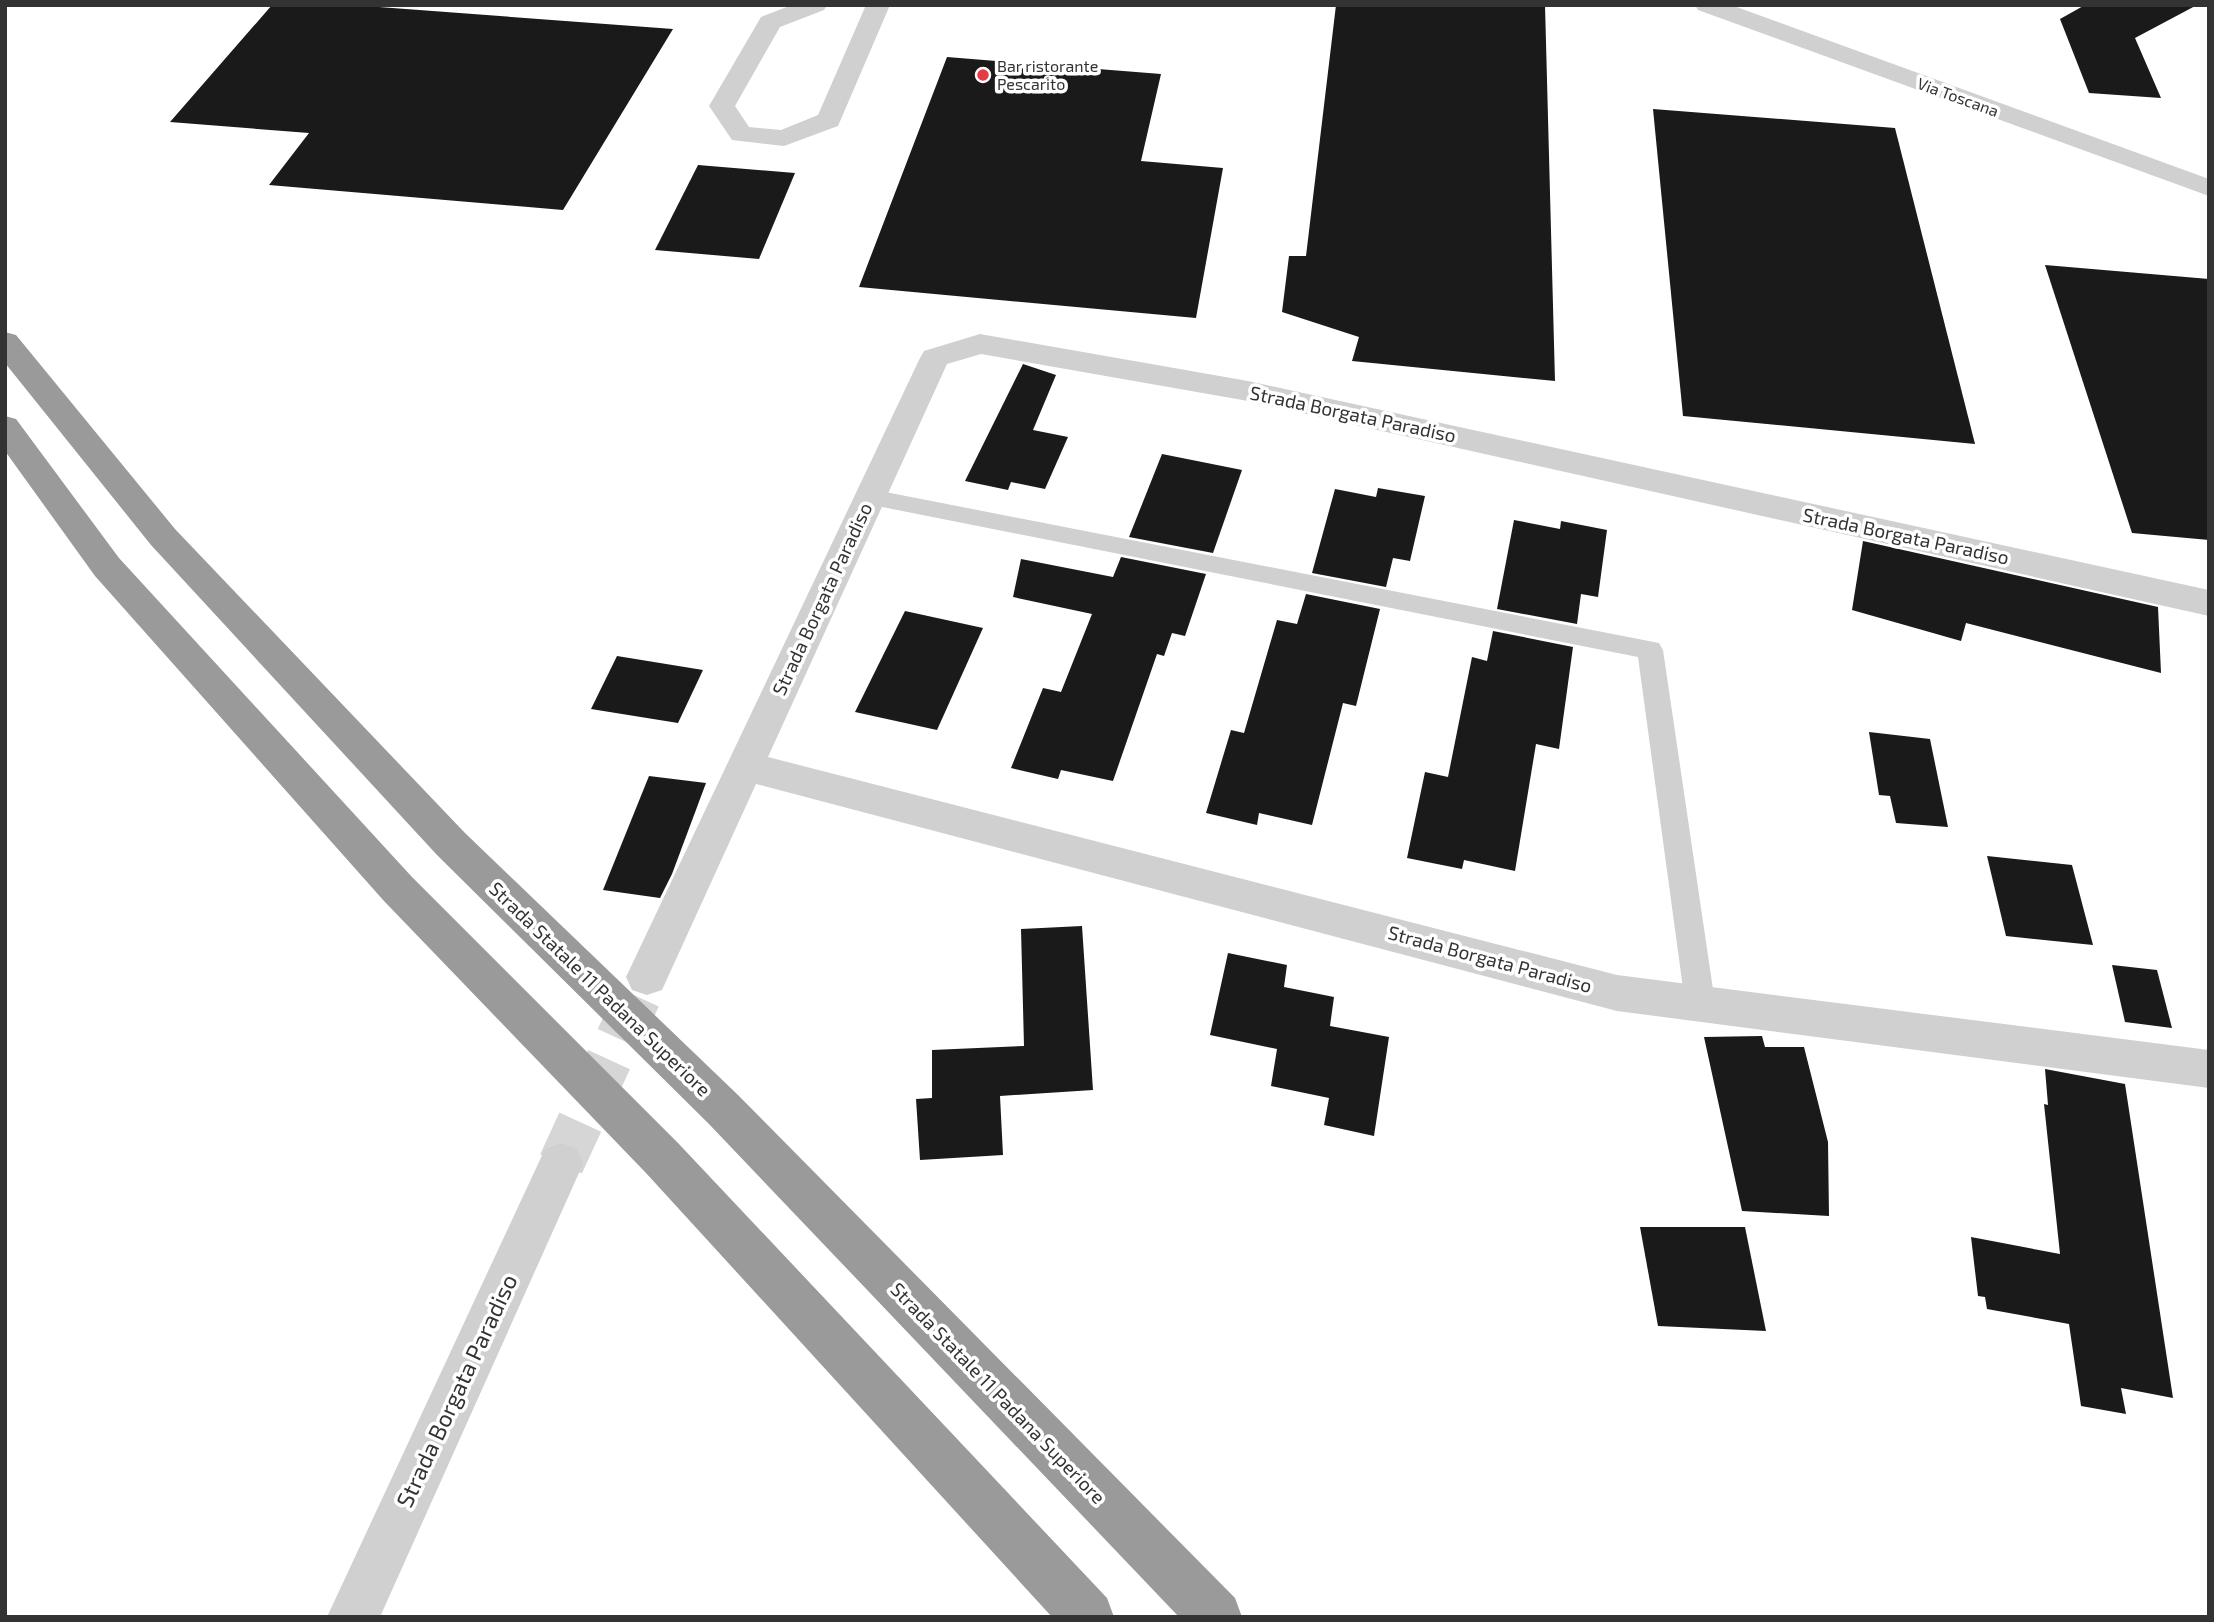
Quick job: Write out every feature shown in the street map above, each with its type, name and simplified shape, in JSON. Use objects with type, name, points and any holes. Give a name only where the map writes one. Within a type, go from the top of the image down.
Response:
[{"type":"highway","name":"Strada Statale 11 Padana Superiore","points":[[5,342],[163,537],[451,844],[723,1109],[1216,1617]]},
{"type":"highway","points":[[5,427],[107,567],[398,889],[662,1158],[1088,1617]]},
{"type":"street","points":[[816,5],[770,22],[722,106],[741,134],[784,138],[830,120],[878,5]]},
{"type":"street","name":"Via Toscana","points":[[1707,5],[2209,188]]},
{"type":"street","name":"Strada Borgata Paradiso","points":[[647,977],[935,358],[980,344],[1248,391],[2209,603]]},
{"type":"street","name":"Strada Borgata Paradiso","points":[[745,766],[1617,993],[2209,1069]]},
{"type":"street","name":"Strada Borgata Paradiso","points":[[353,1617],[561,1164]]},
{"type":"lane","points":[[870,497],[1650,650],[1700,1003]]},
{"type":"building","points":[[272,5],[352,5],[673,29],[563,210],[269,185],[309,133],[170,122]]},
{"type":"building","points":[[1336,5],[1545,5],[1555,381],[1352,361],[1359,337],[1282,312],[1289,256],[1306,256]]},
{"type":"building","points":[[2085,5],[2197,5],[2135,38],[2161,98],[2089,93],[2060,19]]},
{"type":"building","points":[[947,57],[1161,74],[1141,161],[1223,168],[1196,318],[859,287]]},
{"type":"building","points":[[1653,109],[1895,128],[1975,444],[1683,416]]},
{"type":"building","points":[[698,165],[795,173],[759,259],[655,250]]},
{"type":"building","points":[[2045,265],[2209,279],[2209,540],[2132,533]]},
{"type":"building","points":[[1023,364],[1056,375],[1033,430],[1068,437],[1045,489],[1011,482],[1008,490],[965,481]]},
{"type":"building","points":[[1162,454],[1242,470],[1213,553],[1129,537]]},
{"type":"building","points":[[1378,488],[1425,496],[1410,561],[1393,558],[1386,587],[1312,573],[1335,489],[1376,497]]},
{"type":"building","points":[[1514,520],[1560,529],[1561,521],[1607,530],[1598,597],[1581,594],[1577,624],[1497,609]]},
{"type":"building","points":[[1863,541],[2158,607],[2161,673],[1966,623],[1961,641],[1852,610]]},
{"type":"building","points":[[1121,557],[1206,574],[1185,636],[1172,633],[1164,656],[1157,654],[1113,781],[1061,770],[1058,779],[1011,768],[1043,688],[1061,692],[1092,614],[1013,597],[1021,559],[1113,577]]},
{"type":"building","points":[[1306,594],[1380,609],[1356,706],[1343,703],[1312,825],[1259,813],[1257,825],[1206,813],[1231,730],[1244,733],[1277,620],[1297,624]]},
{"type":"building","points":[[905,611],[983,628],[937,730],[855,712]]},
{"type":"building","points":[[1493,631],[1573,647],[1559,749],[1536,744],[1515,871],[1464,860],[1462,869],[1407,858],[1425,772],[1448,777],[1472,657],[1487,661]]},
{"type":"building","points":[[617,656],[703,670],[678,723],[591,709]]},
{"type":"building","points":[[1869,732],[1930,739],[1948,827],[1896,823],[1890,796],[1879,795]]},
{"type":"building","points":[[649,776],[706,783],[672,874],[660,898],[603,890]]},
{"type":"building","points":[[1987,856],[2072,865],[2093,945],[2006,936]]},
{"type":"building","points":[[1082,926],[1093,1090],[1000,1096],[1003,1155],[920,1160],[916,1099],[932,1098],[932,1050],[1024,1046],[1021,929]]},
{"type":"building","points":[[1228,953],[1287,965],[1284,987],[1334,997],[1330,1026],[1389,1037],[1374,1136],[1324,1125],[1329,1098],[1271,1086],[1277,1049],[1210,1035]]},
{"type":"building","points":[[2112,965],[2157,970],[2172,1028],[2125,1022]]},
{"type":"building","points":[[1762,1036],[1765,1047],[1804,1047],[1828,1142],[1829,1216],[1742,1211],[1704,1037]]},
{"type":"building","points":[[2045,1069],[2125,1084],[2173,1398],[2121,1388],[2126,1414],[2081,1406],[2069,1324],[1987,1309],[1985,1297],[1978,1296],[1971,1237],[2060,1254],[2044,1104],[2048,1105]]},
{"type":"building","points":[[1640,1227],[1745,1227],[1766,1331],[1658,1326]]},
{"type":"tunnel","points":[[561,1164],[647,977]]},
{"type":"place","name":"Bar ristorante Pescarito","points":[[983,75]]}]
